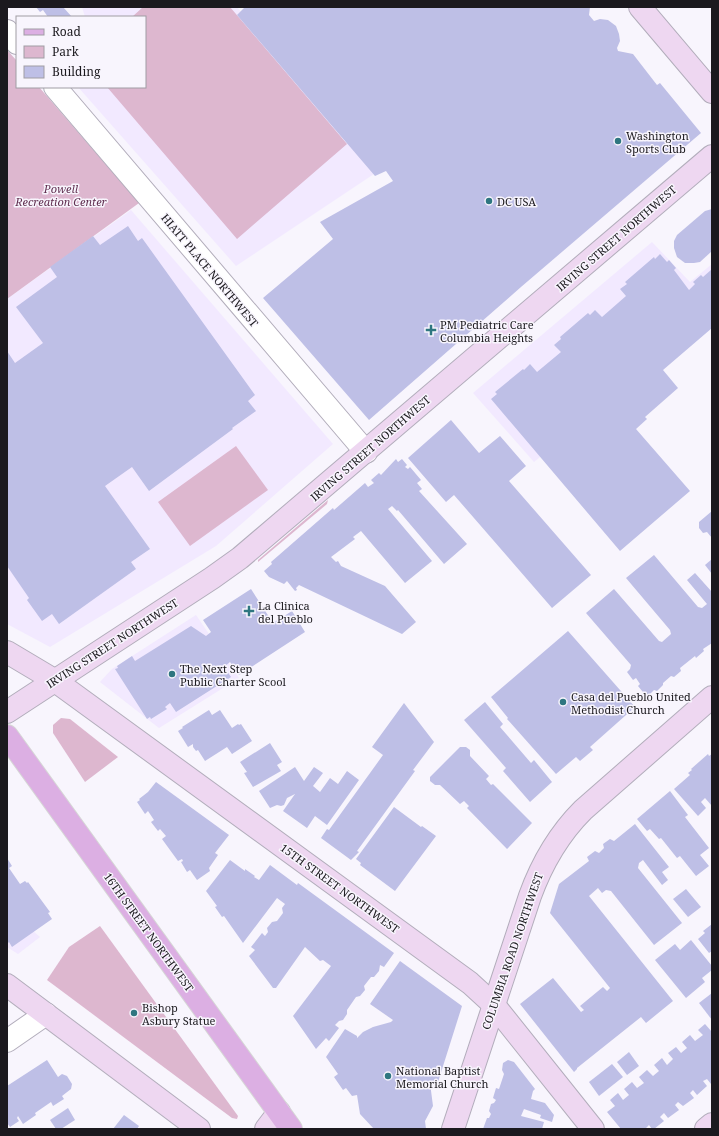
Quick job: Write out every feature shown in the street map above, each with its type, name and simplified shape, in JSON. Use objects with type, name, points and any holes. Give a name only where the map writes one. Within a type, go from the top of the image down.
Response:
[{"type":"main road","points":[[640,7],[712,92]]},
{"type":"main road","name":"IRVING STREET NORTHWEST","points":[[7,712],[212,578],[240,558],[712,156]]},
{"type":"main road","name":"15TH STREET NORTHWEST","points":[[7,652],[54,680],[470,984],[494,1005],[593,1129]]},
{"type":"main road","name":"COLUMBIA ROAD NORTHWEST","points":[[453,1129],[532,889],[541,867],[556,841],[583,810],[712,697]]},
{"type":"main road","name":"16TH STREET NORTHWEST","points":[[7,736],[284,1123]]},
{"type":"main road","points":[[7,985],[199,1129]]},
{"type":"main road","points":[[266,1129],[284,1123]]},
{"type":"main road","points":[[706,1129],[712,1124]]},
{"type":"street","points":[[7,31],[16,42]]},
{"type":"street","name":"HIATT PLACE NORTHWEST","points":[[56,88],[366,452]]},
{"type":"street","points":[[7,1041],[46,1014]]},
{"type":"shaded area","points":[[82,7],[237,7],[374,174],[236,266],[79,88],[146,88],[146,16],[85,16]]},
{"type":"shaded area","points":[[131,210],[333,444],[216,546],[50,647],[7,624],[7,299]]},
{"type":"shaded area","points":[[652,242],[690,282],[712,264],[712,316],[534,462],[473,393]]},
{"type":"shaded area","name":"The Next Step Public Charter Scool","points":[[196,615],[239,678],[159,728],[100,682],[112,669]]},
{"type":"shaded area","points":[[7,909],[40,937],[18,954],[7,947]]},
{"type":"green space","points":[[143,7],[230,7],[347,144],[237,239],[108,88],[146,88],[146,16],[133,16]]},
{"type":"green space","name":"Powell Recreation Center","points":[[7,50],[16,60],[16,88],[40,88],[139,203],[7,299]]},
{"type":"green space","points":[[236,446],[268,490],[190,546],[158,502]]},
{"type":"green space","points":[[328,500],[327,504],[258,562],[258,560]]},
{"type":"green space","points":[[61,718],[70,719],[118,757],[85,782],[53,733],[53,725]]},
{"type":"green space","points":[[100,926],[238,1116],[237,1119],[232,1118],[47,980],[69,947]]},
{"type":"building","points":[[36,7],[63,7],[71,16],[47,16],[43,10],[40,12]]},
{"type":"building","name":"DC USA","points":[[245,7],[590,7],[589,15],[594,21],[600,19],[608,20],[616,26],[620,41],[617,48],[618,51],[633,54],[657,85],[660,83],[701,133],[521,287],[369,420],[263,298],[333,239],[320,222],[393,181],[386,171],[375,176],[237,15]]},
{"type":"building","points":[[712,209],[712,251],[700,262],[685,263],[677,257],[674,248],[674,241],[677,235],[705,211]]},
{"type":"building","points":[[128,226],[138,241],[142,238],[255,395],[248,401],[256,411],[149,491],[132,467],[105,486],[150,549],[131,562],[136,569],[59,624],[52,614],[42,621],[27,600],[29,598],[7,566],[7,351],[15,363],[43,343],[16,307],[57,277],[50,267],[93,236],[100,245]]},
{"type":"building","points":[[660,254],[667,262],[669,260],[676,268],[674,270],[689,290],[695,284],[693,282],[701,275],[703,277],[712,269],[712,328],[663,370],[678,388],[645,417],[647,419],[636,429],[690,491],[620,551],[491,399],[497,394],[495,392],[530,364],[537,372],[561,352],[554,345],[561,339],[560,337],[588,313],[590,315],[595,310],[602,317],[626,296],[620,289],[627,284],[625,282],[654,257],[655,259]]},
{"type":"building","points":[[451,420],[479,453],[500,436],[526,466],[509,481],[591,575],[552,608],[454,495],[446,502],[408,458]]},
{"type":"building","points":[[396,459],[398,462],[402,459],[407,465],[405,467],[408,469],[410,467],[421,480],[417,483],[422,489],[419,491],[467,544],[444,564],[398,510],[397,511],[392,506],[388,509],[432,561],[405,583],[361,531],[353,537],[355,539],[331,557],[336,562],[338,561],[341,566],[385,586],[416,622],[402,634],[299,585],[295,591],[287,581],[284,584],[269,577],[264,571],[272,564],[271,562],[333,508],[334,510],[365,483],[368,487],[374,483],[371,480],[379,473],[381,475]]},
{"type":"building","points":[[712,511],[712,538],[707,532],[703,533],[699,528],[699,522]]},
{"type":"building","points":[[654,555],[698,607],[702,608],[707,604],[687,580],[695,573],[712,592],[712,643],[703,649],[704,651],[696,658],[695,656],[680,668],[681,671],[674,677],[671,676],[657,691],[654,690],[647,697],[638,686],[640,684],[636,678],[633,680],[627,672],[631,665],[586,613],[614,589],[659,641],[662,642],[671,634],[670,630],[626,578]]},
{"type":"building","points":[[712,559],[712,574],[705,565]]},
{"type":"building","points":[[251,589],[273,623],[292,611],[305,632],[239,675],[230,662],[224,667],[231,677],[176,712],[170,703],[165,707],[167,709],[151,719],[150,717],[147,719],[115,669],[118,668],[117,666],[132,656],[135,661],[191,626],[206,636],[211,632],[203,620]]},
{"type":"building","name":"Casa del Pueblo United Methodist Church","points":[[568,631],[635,707],[590,747],[593,750],[580,761],[576,757],[556,774],[507,719],[508,718],[491,697]]},
{"type":"building","points":[[485,702],[503,724],[500,727],[531,763],[534,760],[552,782],[530,802],[503,771],[506,768],[464,720]]},
{"type":"building","points":[[404,703],[434,742],[413,770],[415,771],[357,851],[359,852],[351,860],[321,838],[327,829],[329,830],[383,755],[372,747]]},
{"type":"building","points":[[209,710],[212,715],[220,710],[232,728],[238,724],[241,724],[252,741],[232,754],[227,747],[205,761],[198,750],[196,751],[193,747],[193,744],[188,747],[178,731]]},
{"type":"building","points":[[270,743],[282,762],[277,765],[281,771],[253,787],[244,773],[247,772],[240,762]]},
{"type":"building","points":[[460,747],[466,747],[470,750],[470,756],[489,776],[486,779],[491,785],[493,784],[532,823],[507,849],[467,808],[469,806],[464,801],[460,804],[440,785],[435,785],[430,781],[430,777]]},
{"type":"building","points":[[708,754],[709,756],[712,754],[712,806],[705,798],[701,802],[706,808],[698,816],[674,789],[690,775],[688,773],[692,770],[691,769]]},
{"type":"building","points":[[295,767],[304,781],[314,767],[323,773],[313,786],[320,792],[330,778],[338,784],[347,771],[359,780],[327,825],[315,816],[307,828],[283,811],[295,794],[287,798],[284,805],[277,805],[270,808],[259,791]]},
{"type":"building","points":[[156,782],[229,835],[215,853],[218,855],[209,868],[210,871],[197,880],[190,870],[187,872],[181,862],[183,861],[182,859],[178,861],[162,839],[166,836],[160,829],[158,831],[151,822],[154,820],[148,811],[145,814],[137,802]]},
{"type":"building","points":[[670,791],[688,815],[685,817],[709,848],[700,855],[709,866],[696,876],[680,856],[677,858],[661,838],[659,839],[650,829],[647,831],[637,819]]},
{"type":"building","points":[[394,807],[436,836],[395,891],[360,865],[361,863],[356,859]]},
{"type":"building","points":[[635,824],[669,867],[662,872],[668,880],[662,885],[643,860],[639,863],[638,868],[682,923],[654,945],[611,891],[606,890],[602,893],[598,888],[589,896],[673,1001],[646,1023],[641,1017],[574,1072],[520,1004],[553,978],[581,1012],[584,1010],[580,1006],[603,987],[607,991],[610,988],[550,913],[559,884],[589,861],[587,857],[595,851],[599,853],[604,848],[603,844],[610,839],[614,841]]},
{"type":"building","points":[[7,858],[12,866],[9,868],[20,884],[25,881],[27,883],[28,882],[50,912],[48,913],[52,919],[12,947],[9,942],[7,944]]},
{"type":"building","points":[[230,860],[259,880],[270,865],[297,885],[298,883],[394,953],[384,967],[380,965],[379,971],[374,977],[371,977],[364,986],[365,990],[360,996],[356,997],[347,1010],[347,1014],[343,1020],[339,1021],[335,1025],[339,1028],[329,1041],[326,1038],[316,1049],[293,1016],[331,966],[323,960],[320,961],[305,947],[276,988],[273,988],[249,956],[255,950],[251,947],[262,933],[265,936],[268,932],[267,928],[272,922],[277,921],[283,913],[282,908],[285,904],[277,898],[243,943],[224,916],[222,917],[215,907],[217,906],[206,891]]},
{"type":"building","points":[[686,889],[701,907],[688,917],[673,899]]},
{"type":"building","points":[[712,924],[712,951],[709,953],[698,939],[705,933],[703,931]]},
{"type":"building","points":[[691,940],[712,966],[712,970],[702,978],[705,982],[686,998],[655,960],[675,944],[680,950]]},
{"type":"building","name":"National Baptist Memorial Church","points":[[400,961],[462,1006],[438,1082],[430,1083],[433,1106],[425,1121],[426,1129],[374,1129],[360,1114],[357,1095],[352,1096],[346,1088],[343,1090],[334,1077],[338,1074],[326,1057],[345,1029],[357,1036],[357,1038],[363,1032],[373,1027],[391,1022],[393,1020],[370,1004]]},
{"type":"building","points":[[712,993],[712,1020],[699,1003]]},
{"type":"building","points":[[705,1024],[712,1032],[712,1083],[711,1084],[707,1079],[703,1081],[707,1086],[697,1095],[693,1090],[690,1093],[694,1098],[683,1106],[678,1102],[675,1105],[679,1110],[668,1118],[664,1113],[660,1117],[664,1121],[654,1129],[652,1129],[649,1125],[646,1129],[621,1129],[607,1112],[615,1106],[610,1100],[618,1093],[623,1100],[629,1095],[624,1089],[632,1082],[637,1088],[644,1083],[639,1077],[647,1070],[653,1076],[659,1071],[654,1065],[662,1058],[667,1065],[673,1059],[668,1053],[676,1047],[681,1053],[687,1048],[682,1042],[690,1035],[695,1041],[703,1035],[698,1030]]},
{"type":"building","points":[[629,1052],[639,1066],[627,1075],[617,1062]]},
{"type":"building","points":[[47,1060],[58,1077],[62,1074],[67,1076],[72,1084],[71,1089],[62,1096],[64,1099],[53,1106],[51,1102],[35,1113],[36,1115],[23,1124],[18,1116],[17,1118],[19,1121],[10,1127],[7,1123],[7,1086]]},
{"type":"building","points":[[508,1060],[514,1062],[535,1089],[531,1099],[545,1103],[554,1115],[552,1122],[540,1118],[541,1115],[524,1109],[521,1116],[544,1122],[542,1129],[483,1129],[487,1118],[489,1118],[491,1114],[489,1111],[491,1104],[496,1100],[493,1098],[496,1088],[499,1089],[504,1074],[502,1070],[503,1063]]},
{"type":"building","points":[[612,1064],[623,1077],[599,1096],[589,1082]]},
{"type":"building","points":[[68,1108],[75,1120],[61,1129],[56,1129],[50,1120]]},
{"type":"building","points":[[124,1115],[139,1126],[137,1129],[113,1129]]},
{"type":"place","name":"Washington Sports Club","points":[[618,141]]},
{"type":"place","name":"DC USA","points":[[489,201]]},
{"type":"place","name":"PM Pediatric Care Columbia Heights","points":[[431,330]]},
{"type":"place","name":"La Clinica del Pueblo","points":[[249,611]]},
{"type":"place","name":"The Next Step Public Charter Scool","points":[[172,674]]},
{"type":"place","name":"Casa del Pueblo United Methodist Church","points":[[563,702]]},
{"type":"place","name":"Bishop Asbury Statue","points":[[134,1013]]},
{"type":"place","name":"National Baptist Memorial Church","points":[[388,1076]]}]
